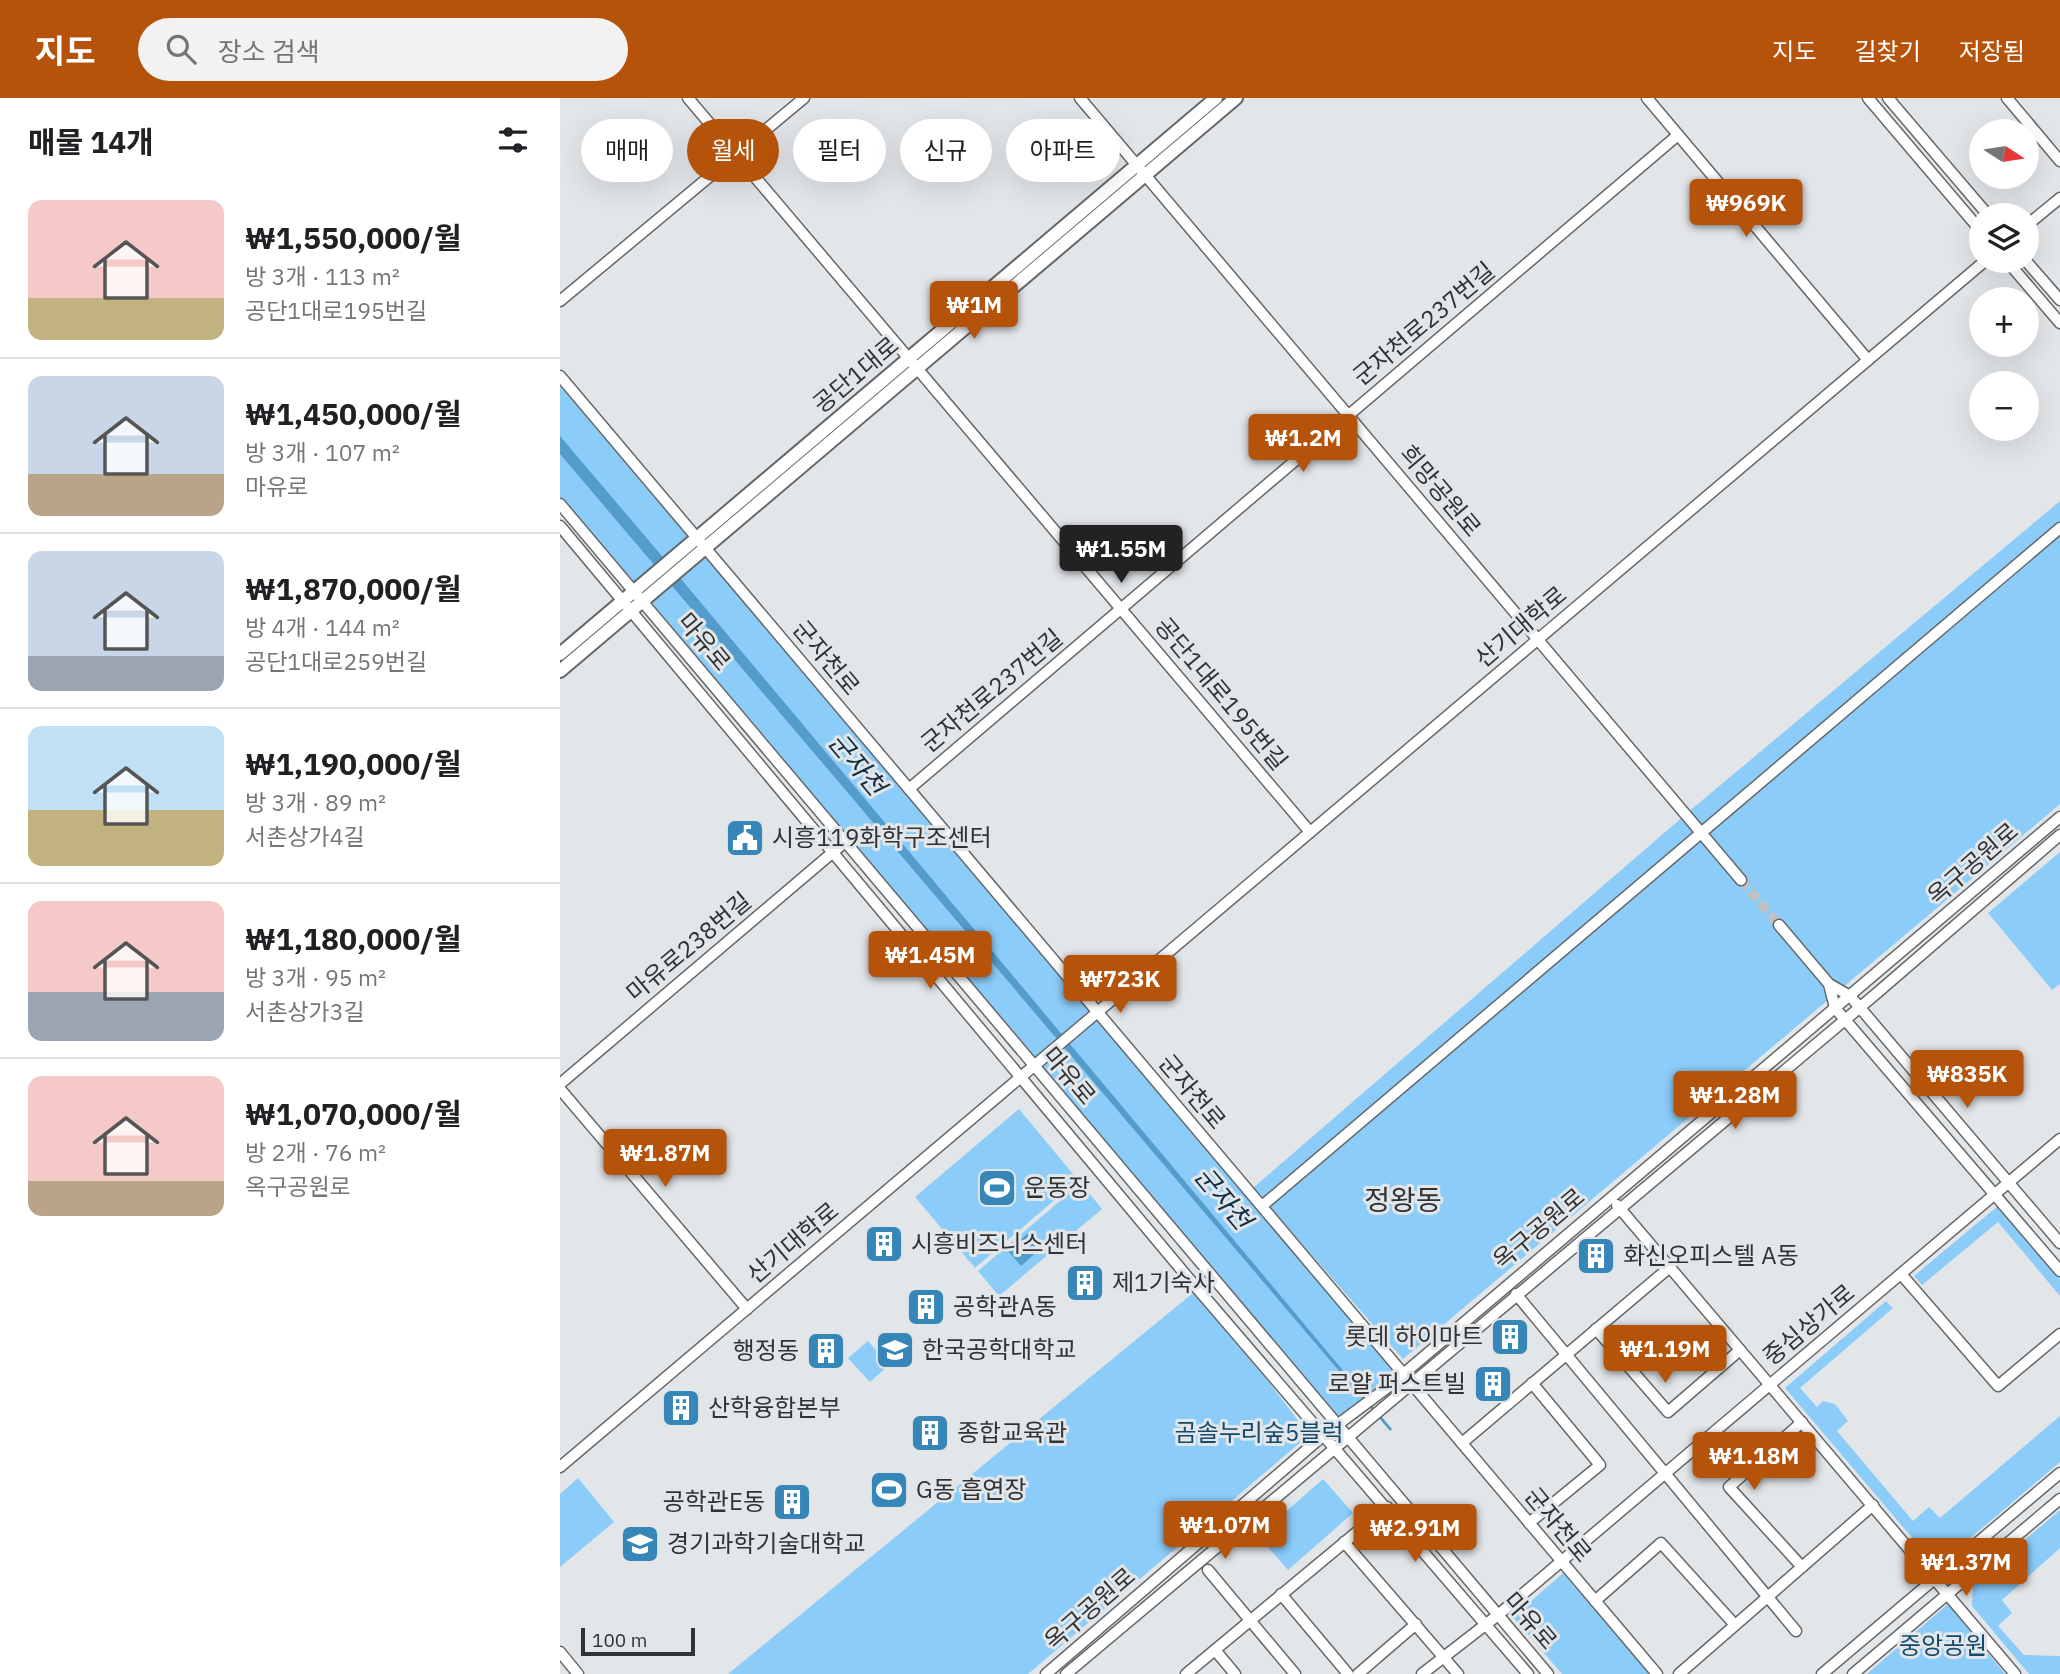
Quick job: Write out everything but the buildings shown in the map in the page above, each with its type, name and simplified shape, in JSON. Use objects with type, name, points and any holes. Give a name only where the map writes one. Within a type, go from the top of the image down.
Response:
[{"type":"main road","name":"공단1대로","points":[[633,600],[1141,170],[1216,98]]},
{"type":"main road","points":[[1141,170],[1236,98]]},
{"type":"main road","points":[[560,654],[633,600]]},
{"type":"main road","points":[[560,671],[633,600]]},
{"type":"street","name":"공단1대로195번길","points":[[688,98],[706,119]]},
{"type":"street","points":[[779,119],[804,98]]},
{"type":"street","name":"희망공원로","points":[[1080,98],[1741,880]]},
{"type":"street","points":[[1647,98],[1868,360]]},
{"type":"street","points":[[1868,98],[1969,216]]},
{"type":"street","points":[[1888,98],[1978,203]]},
{"type":"street","points":[[2007,98],[2060,161]]},
{"type":"street","name":"군자천로237번길","points":[[909,789],[1678,135]]},
{"type":"street","points":[[560,301],[703,182]]},
{"type":"street","name":"공단1대로195번길","points":[[759,182],[1310,832]]},
{"type":"street","points":[[2039,216],[2060,198]]},
{"type":"street","name":"산기대학로","points":[[560,1467],[1971,273]]},
{"type":"street","points":[[2017,273],[2060,323]]},
{"type":"street","points":[[2036,273],[2060,300]]},
{"type":"street","name":"군자천로","points":[[560,376],[1657,1674]]},
{"type":"street","name":"마유로","points":[[560,504],[834,852],[1190,1280],[1325,1434],[1528,1674]]},
{"type":"street","name":"마유로","points":[[560,526],[633,600],[845,842],[1548,1674]]},
{"type":"street","points":[[1262,1206],[2060,528]]},
{"type":"street","name":"옥구공원로","points":[[1049,1673],[1325,1434],[1388,1387],[1402,1372],[2060,817]]},
{"type":"street","name":"옥구공원로","points":[[1066,1674],[1860,1007],[2060,835]]},
{"type":"street","name":"마유로238번길","points":[[560,1087],[845,842]]},
{"type":"street","points":[[1779,925],[1829,984],[1850,996],[1860,1007],[2060,1243]]},
{"type":"street","points":[[1829,984],[1835,1008],[2060,1271]]},
{"type":"street","points":[[560,1087],[747,1309]]},
{"type":"street","name":"중심상가로","points":[[1422,1674],[1485,1622],[1498,1615],[2060,1139]]},
{"type":"street","points":[[1611,1197],[2015,1674]]},
{"type":"street","points":[[1462,1443],[1670,1267]]},
{"type":"street","points":[[1900,1274],[1998,1386],[2060,1334]]},
{"type":"street","points":[[1516,1294],[1796,1632]]},
{"type":"street","points":[[1596,1329],[1668,1412],[1740,1350]]},
{"type":"street","points":[[1529,1523],[1600,1465],[1532,1383]]},
{"type":"street","points":[[1802,1422],[1729,1487],[1802,1567]]},
{"type":"street","points":[[1822,1674],[2060,1473]]},
{"type":"street","points":[[1853,1674],[2060,1499]]},
{"type":"street","points":[[1679,1674],[1873,1505]]},
{"type":"street","points":[[1185,1674],[1387,1507]]},
{"type":"street","points":[[1344,1542],[1458,1674]]},
{"type":"street","points":[[1595,1601],[1661,1542],[1735,1625]]},
{"type":"street","points":[[1208,1570],[1295,1674]]},
{"type":"street","points":[[1281,1594],[1348,1674]]},
{"type":"street","points":[[1358,1674],[1416,1625]]},
{"type":"street","points":[[1215,1650],[1235,1674]]},
{"type":"street","points":[[560,1652],[579,1674]]},
{"type":"green space","points":[[560,376],[1402,1372],[1337,1425],[560,505]]},
{"type":"green space","points":[[2060,501],[2060,804],[1403,1359],[1253,1188],[1693,808]]},
{"type":"green space","points":[[2060,852],[2060,984],[2052,990],[1988,913]]},
{"type":"green space","name":"운동장","points":[[1019,1109],[1078,1180],[975,1268],[915,1197]]},
{"type":"green space","points":[[1081,1183],[1102,1209],[999,1296],[978,1271]]},
{"type":"green space","points":[[1999,1205],[2060,1279],[2060,1296],[1998,1222],[1922,1285],[1914,1276]]},
{"type":"green space","name":"곰솔누리숲5블럭","points":[[1193,1293],[1268,1381],[1309,1435],[1028,1674],[728,1674]]},
{"type":"green space","points":[[1886,1301],[1893,1308],[1800,1388],[1817,1407],[1823,1401],[1835,1404],[1848,1421],[1837,1431],[1913,1521],[1929,1507],[1940,1518],[2060,1416],[2060,1462],[1948,1557],[1931,1560],[1785,1388]]},
{"type":"green space","points":[[868,1341],[889,1365],[870,1382],[848,1358]]},
{"type":"green space","name":"G동 흡연장","points":[[889,1472],[908,1492],[889,1508],[870,1487]]},
{"type":"green space","points":[[578,1478],[614,1522],[560,1567],[560,1494]]},
{"type":"green space","points":[[1323,1479],[1353,1513],[1288,1570],[1258,1536]]},
{"type":"green space","points":[[2060,1510],[2060,1548],[2002,1600],[2012,1613],[1998,1626],[2024,1655],[2060,1656],[2060,1674],[2029,1674],[1972,1606],[1973,1584]]},
{"type":"green space","points":[[1563,1573],[1650,1674],[1562,1674],[1513,1617]]},
{"type":"green space","name":"중앙공원","points":[[1948,1604],[2005,1674],[1867,1674]]},
{"type":"shaded area","points":[[560,436],[1392,1429],[1390,1431],[560,454]]},
{"type":"shaded area","points":[[1027,1234],[1040,1249],[1021,1266],[1008,1251]]},
{"type":"tunnel","points":[[1741,880],[1779,925]]},
{"type":"place","name":"시흥119화학구조센터","points":[[745,838]]},
{"type":"place","name":"운동장","points":[[997,1188]]},
{"type":"place","name":"시흥비즈니스센터","points":[[884,1244]]},
{"type":"place","name":"화신오피스텔 A동","points":[[1596,1256]]},
{"type":"place","name":"제1기숙사","points":[[1085,1283]]},
{"type":"place","name":"공학관A동","points":[[926,1307]]},
{"type":"place","name":"롯데 하이마트","points":[[1510,1337]]},
{"type":"place","name":"한국공학대학교","points":[[895,1350]]},
{"type":"place","name":"행정동","points":[[826,1351]]},
{"type":"place","name":"로얄 퍼스트빌","points":[[1493,1384]]},
{"type":"place","name":"산학융합본부","points":[[681,1408]]},
{"type":"place","name":"종합교육관","points":[[930,1433]]},
{"type":"place","name":"G동 흡연장","points":[[889,1490]]},
{"type":"place","name":"공학관E동","points":[[792,1502]]},
{"type":"place","name":"경기과학기술대학교","points":[[640,1544]]},
{"type":"district","name":"정왕동","points":[[1403,1200]]},
{"type":"water label","name":"군자천","points":[[857,764]]},
{"type":"water label","name":"군자천","points":[[1223,1198]]}]
